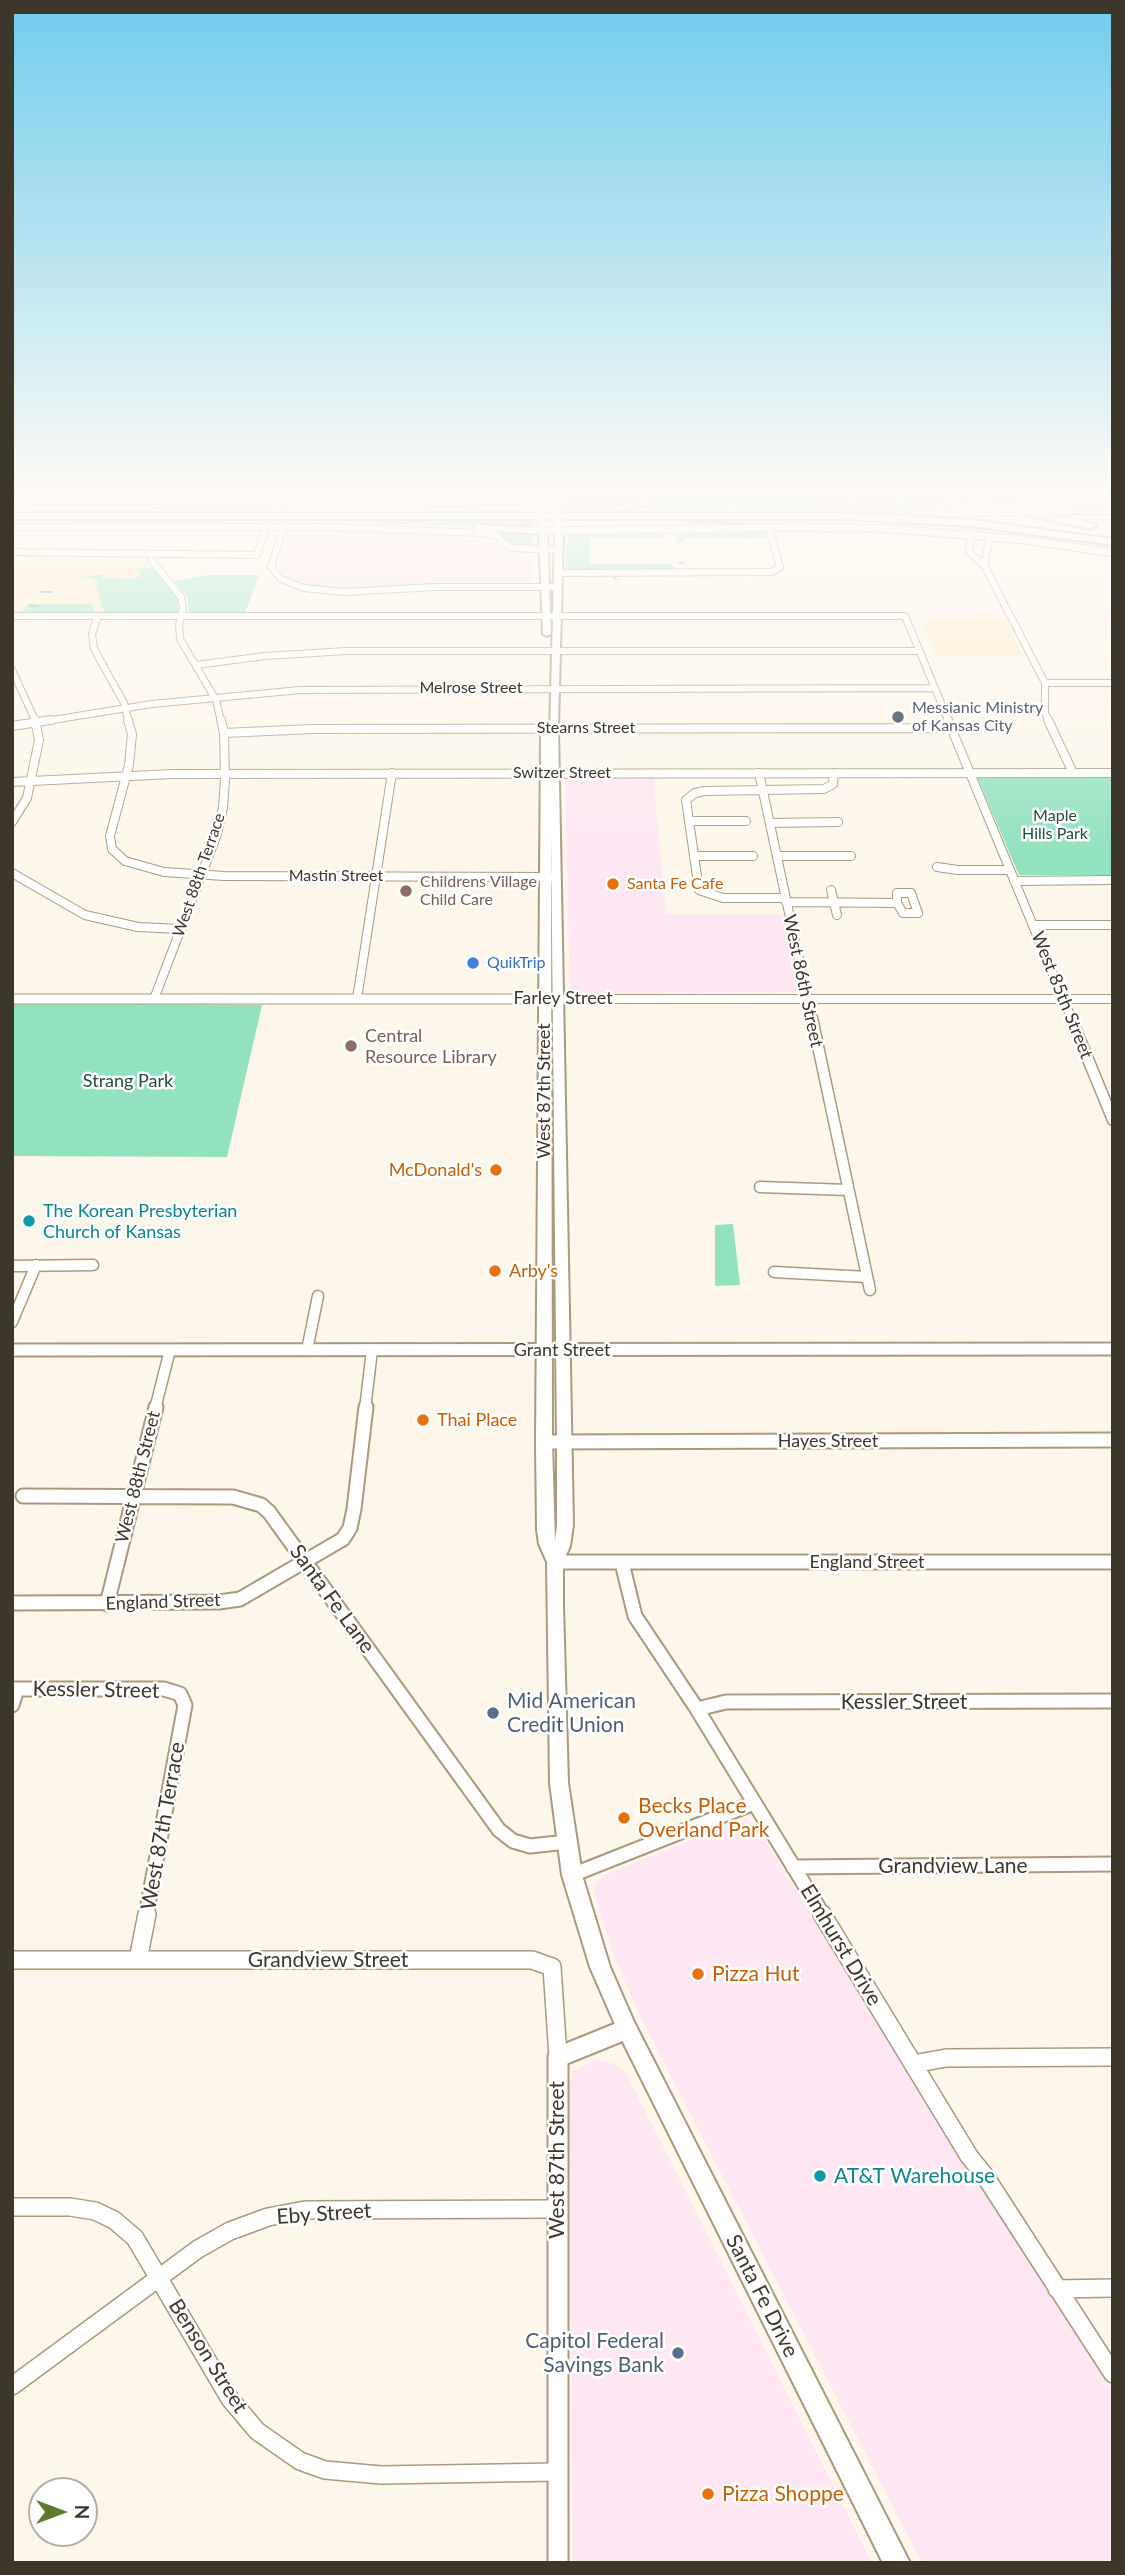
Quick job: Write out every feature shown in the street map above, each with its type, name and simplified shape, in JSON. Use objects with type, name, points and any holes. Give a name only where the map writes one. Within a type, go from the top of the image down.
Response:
[{"type":"main road","name":"West 87th Street","points":[[551,612],[553,619]]},
{"type":"main road","name":"West 87th Street","points":[[554,612],[550,651],[551,877],[544,999],[545,1530],[547,1544],[555,1562],[558,1756],[572,1875],[600,1967],[627,2029]]},
{"type":"main road","name":"West 87th Street","points":[[551,877],[559,999],[565,1442],[565,1525],[562,1546],[555,1562]]},
{"type":"main road","name":"Santa Fe Drive","points":[[627,2029],[897,2563]]},
{"type":"street","name":"West 88th Terrace","points":[[154,999],[221,820],[225,774],[224,733],[214,697],[180,639],[182,612]]},
{"type":"street","points":[[1008,612],[1045,683],[1045,713],[1073,773]]},
{"type":"street","points":[[97,616],[92,634],[94,649],[126,708],[132,734],[126,775]]},
{"type":"street","name":"West 85th Street","points":[[553,619],[905,616],[949,728],[1113,1119]]},
{"type":"street","points":[[13,617],[553,619]]},
{"type":"street","points":[[196,665],[265,656],[346,651],[919,651]]},
{"type":"street","points":[[12,670],[36,722],[38,754],[22,807],[12,822]]},
{"type":"street","points":[[1045,683],[1113,683]]},
{"type":"street","name":"Melrose Street","points":[[12,726],[214,697],[332,688],[933,688]]},
{"type":"street","name":"Stearns Street","points":[[224,733],[313,729],[949,728]]},
{"type":"street","points":[[356,999],[392,773]]},
{"type":"street","name":"West 86th Street","points":[[759,773],[870,1290]]},
{"type":"street","points":[[834,773],[833,784],[824,789],[695,793],[686,800],[697,885],[704,893],[723,898],[897,903]]},
{"type":"street","name":"Switzer Street","points":[[12,782],[126,775],[225,774],[1113,773]]},
{"type":"street","name":"Mastin Street","points":[[126,775],[110,836],[112,849],[125,861],[141,868],[201,875],[551,877]]},
{"type":"street","points":[[689,821],[746,821]]},
{"type":"street","points":[[771,822],[838,822]]},
{"type":"street","points":[[694,856],[753,856]]},
{"type":"street","points":[[778,856],[851,856]]},
{"type":"street","points":[[937,866],[958,870],[1009,870]]},
{"type":"street","points":[[12,873],[85,915],[138,927],[181,929]]},
{"type":"street","points":[[1014,881],[1113,880]]},
{"type":"street","points":[[831,890],[836,915]]},
{"type":"street","points":[[1033,925],[1113,925]]},
{"type":"street","name":"Farley Street","points":[[12,999],[1113,999]]},
{"type":"street","points":[[760,1187],[848,1190]]},
{"type":"street","points":[[12,1322],[15,1307],[36,1265]]},
{"type":"street","points":[[12,1266],[93,1265]]},
{"type":"street","points":[[774,1272],[867,1277]]},
{"type":"street","points":[[307,1350],[318,1296]]},
{"type":"street","name":"Grant Street","points":[[12,1350],[1113,1349]]},
{"type":"street","name":"West 88th Street","points":[[107,1604],[170,1350]]},
{"type":"street","points":[[304,1562],[343,1539],[350,1528],[372,1350]]},
{"type":"street","name":"Hayes Street","points":[[544,1442],[1113,1440]]},
{"type":"street","name":"Santa Fe Lane","points":[[23,1496],[248,1500],[261,1505],[269,1512],[499,1830],[513,1841],[530,1846],[567,1843]]},
{"type":"street","name":"England Street","points":[[12,1603],[219,1602],[240,1599],[304,1562]]},
{"type":"street","points":[[555,1562],[622,1563]]},
{"type":"street","name":"England Street","points":[[622,1563],[1113,1562]]},
{"type":"street","name":"Elmhurst Drive","points":[[622,1563],[635,1616],[697,1709],[969,2156],[985,2176],[1113,2374]]},
{"type":"street","points":[[12,1705],[15,1689]]},
{"type":"street","name":"Kessler Street","points":[[15,1689],[164,1689],[180,1694]]},
{"type":"street","name":"West 87th Terrace","points":[[138,1960],[185,1705],[180,1694]]},
{"type":"street","name":"Kessler Street","points":[[697,1709],[726,1702],[1113,1701]]},
{"type":"street","points":[[572,1875],[754,1803]]},
{"type":"street","name":"Grandview Lane","points":[[793,1867],[1113,1864]]},
{"type":"street","name":"Grandview Street","points":[[12,1960],[532,1960],[552,1967],[558,2057]]},
{"type":"street","name":"West 87th Street","points":[[558,2563],[558,2057],[627,2029]]},
{"type":"street","points":[[914,2064],[946,2058],[1113,2057]]},
{"type":"street","points":[[12,2207],[70,2207],[95,2211],[114,2220],[135,2238],[159,2277],[12,2386]]},
{"type":"street","name":"Eby Street","points":[[159,2277],[198,2249],[230,2231],[287,2213],[306,2210],[556,2209]]},
{"type":"street","name":"Benson Street","points":[[159,2277],[230,2399],[257,2431],[300,2461],[325,2470],[381,2475],[557,2472]]},
{"type":"street","points":[[1057,2289],[1113,2288]]},
{"type":"shaded area","points":[[175,612],[175,613],[12,613]]},
{"type":"shaded area","points":[[1005,618],[1024,657],[936,657],[923,627],[935,619]]},
{"type":"shaded area","points":[[565,775],[653,775],[666,914],[784,914],[799,992],[570,995]]},
{"type":"shaded area","points":[[743,1818],[754,1823],[1113,2393],[1113,2563],[922,2563],[642,2020],[613,1954],[594,1891],[595,1883],[605,1875]]},
{"type":"shaded area","points":[[597,2060],[612,2063],[626,2073],[872,2563],[573,2563],[569,2083],[573,2071]]},
{"type":"green space","points":[[95,612],[95,613],[20,613]]},
{"type":"green space","points":[[104,612],[178,612],[178,613],[105,615]]},
{"type":"green space","name":"Maple Hills Park","points":[[1113,774],[1113,875],[1019,875],[976,775]]},
{"type":"green space","name":"Strang Park","points":[[12,1003],[262,1005],[227,1157],[12,1156]]},
{"type":"green space","points":[[733,1224],[740,1285],[715,1286],[715,1225]]},
{"type":"place","name":"Messianic Ministry of Kansas City","points":[[898,717]]},
{"type":"place","name":"Santa Fe Cafe","points":[[613,884]]},
{"type":"place","name":"Childrens Village Child Care","points":[[406,891]]},
{"type":"place","name":"QuikTrip","points":[[473,963]]},
{"type":"place","name":"Central Resource Library","points":[[351,1046]]},
{"type":"place","name":"McDonald's","points":[[496,1170]]},
{"type":"place","name":"The Korean Presbyterian Church of Kansas","points":[[29,1221]]},
{"type":"place","name":"Arby's","points":[[495,1271]]},
{"type":"place","name":"Thai Place","points":[[423,1420]]},
{"type":"place","name":"Mid American Credit Union","points":[[493,1713]]},
{"type":"place","name":"Becks Place Overland Park","points":[[624,1818]]},
{"type":"place","name":"Pizza Hut","points":[[698,1974]]},
{"type":"place","name":"AT&T Warehouse","points":[[820,2176]]},
{"type":"place","name":"Capitol Federal Savings Bank","points":[[678,2353]]},
{"type":"place","name":"Pizza Shoppe","points":[[708,2494]]}]
